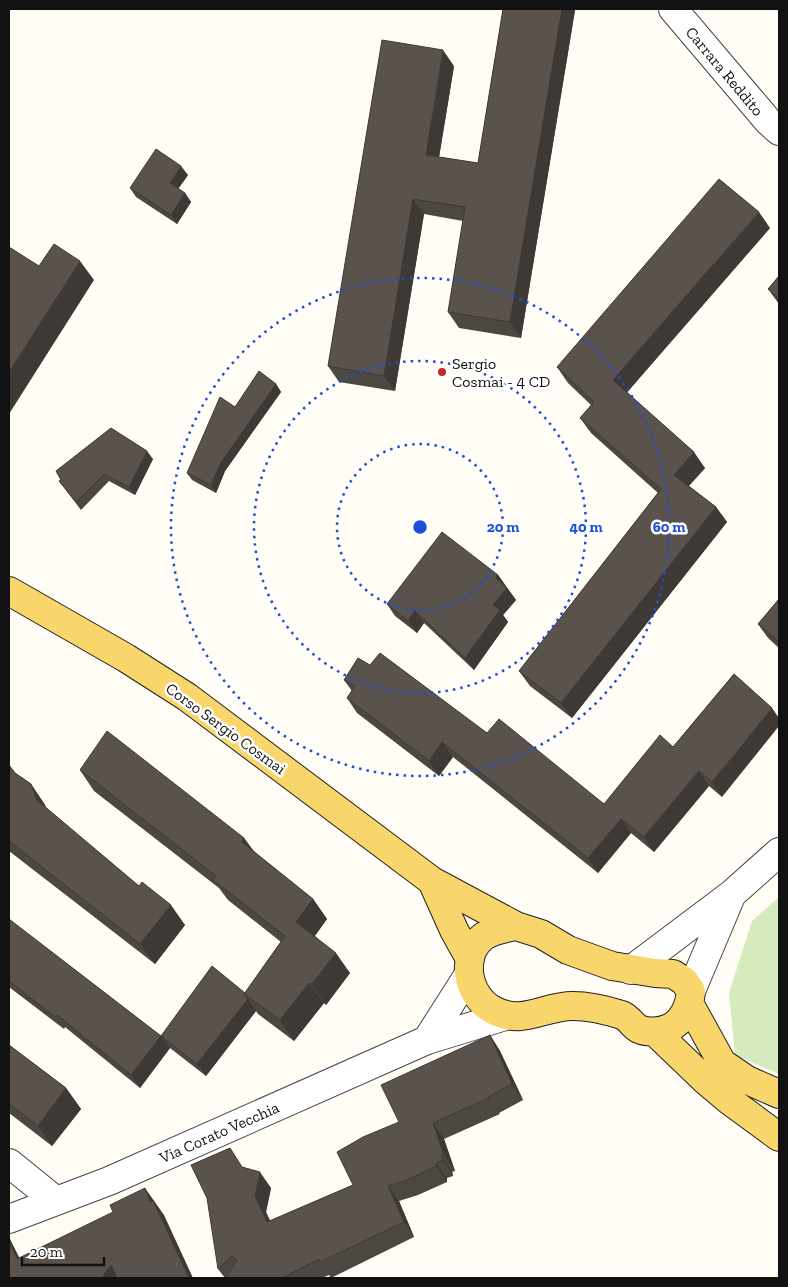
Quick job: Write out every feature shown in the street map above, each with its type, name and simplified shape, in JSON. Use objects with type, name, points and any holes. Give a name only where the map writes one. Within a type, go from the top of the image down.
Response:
[{"type":"main road","name":"Corso Sergio Cosmai","points":[[9,591],[126,658],[187,697],[432,881],[516,926],[541,934],[568,950],[612,966],[673,974],[684,981],[690,998],[722,1062],[747,1080],[779,1094]]},
{"type":"main road","name":"Corso Sergio Cosmai","points":[[432,881],[469,966],[472,986],[491,1009],[505,1016]]},
{"type":"main road","points":[[469,966],[475,945],[484,936],[501,928],[516,926]]},
{"type":"main road","points":[[505,1016],[526,1017],[550,1008],[574,1006],[595,1008],[625,1016],[640,1029],[654,1032],[670,1028],[678,1022],[690,998]]},
{"type":"main road","points":[[654,1032],[711,1085],[779,1136]]},
{"type":"main road","points":[[779,1143],[779,1148]]},
{"type":"street","name":"Carrara Reddito","points":[[673,9],[768,121],[779,131]]},
{"type":"street","points":[[631,970],[732,894],[779,852]]},
{"type":"street","points":[[690,998],[732,894]]},
{"type":"street","points":[[427,1040],[469,966]]},
{"type":"street","name":"Via Corato Vecchia","points":[[9,1219],[109,1181],[427,1040],[505,1016]]},
{"type":"street","points":[[9,1163],[56,1201]]},
{"type":"green space","points":[[779,897],[779,1074],[735,1055],[729,993],[752,921]]},
{"type":"building","points":[[503,9],[562,9],[510,322],[448,312],[465,207],[413,199],[384,376],[328,366],[382,40],[443,50],[426,155],[478,163]]},
{"type":"building","points":[[156,149],[181,166],[170,183],[185,193],[171,215],[130,188]]},
{"type":"building","points":[[719,179],[759,212],[613,380],[694,452],[674,475],[716,507],[561,703],[519,671],[661,489],[580,418],[594,402],[557,367]]},
{"type":"building","points":[[54,244],[80,261],[9,372],[9,247],[39,266]]},
{"type":"building","points":[[779,276],[779,299],[768,289]]},
{"type":"building","points":[[259,371],[276,384],[220,464],[211,485],[187,473],[220,397],[235,407]]},
{"type":"building","points":[[111,428],[147,451],[129,487],[104,474],[76,502],[59,481],[61,480],[56,471]]},
{"type":"building","points":[[442,532],[498,575],[496,578],[507,588],[493,605],[500,610],[465,658],[415,611],[408,621],[387,604]]},
{"type":"building","points":[[779,599],[779,642],[758,624]]},
{"type":"building","points":[[380,653],[487,733],[499,719],[604,804],[660,735],[673,747],[734,674],[772,708],[712,782],[699,771],[644,837],[621,819],[588,858],[442,742],[429,761],[347,698],[355,686],[344,680],[358,658],[370,665]]},
{"type":"building","points":[[107,731],[244,838],[242,842],[313,899],[296,922],[336,953],[280,1020],[244,994],[285,936],[213,880],[216,876],[80,770]]},
{"type":"building","points":[[9,765],[15,773],[31,784],[37,800],[139,886],[142,882],[171,905],[140,944],[9,841]]},
{"type":"building","points":[[9,919],[161,1036],[131,1075],[57,1015],[55,1017],[9,981]]},
{"type":"building","points":[[212,966],[245,993],[248,999],[197,1064],[161,1036]]},
{"type":"building","points":[[490,1035],[512,1084],[489,1098],[433,1123],[444,1155],[441,1156],[443,1160],[436,1163],[436,1166],[407,1180],[388,1186],[404,1222],[320,1262],[319,1259],[282,1278],[225,1278],[237,1261],[232,1256],[218,1269],[207,1198],[191,1165],[230,1148],[242,1167],[260,1172],[255,1196],[267,1222],[353,1185],[337,1152],[363,1137],[399,1122],[381,1085]]},
{"type":"building","points":[[9,1045],[66,1088],[38,1126],[9,1104]]},
{"type":"building","points":[[145,1188],[150,1202],[153,1200],[189,1278],[117,1278],[111,1265],[101,1278],[9,1278],[9,1243],[17,1259],[113,1212],[110,1205]]},
{"type":"place","name":"Sergio Cosmai - 4 CD","points":[[442,372]]}]
